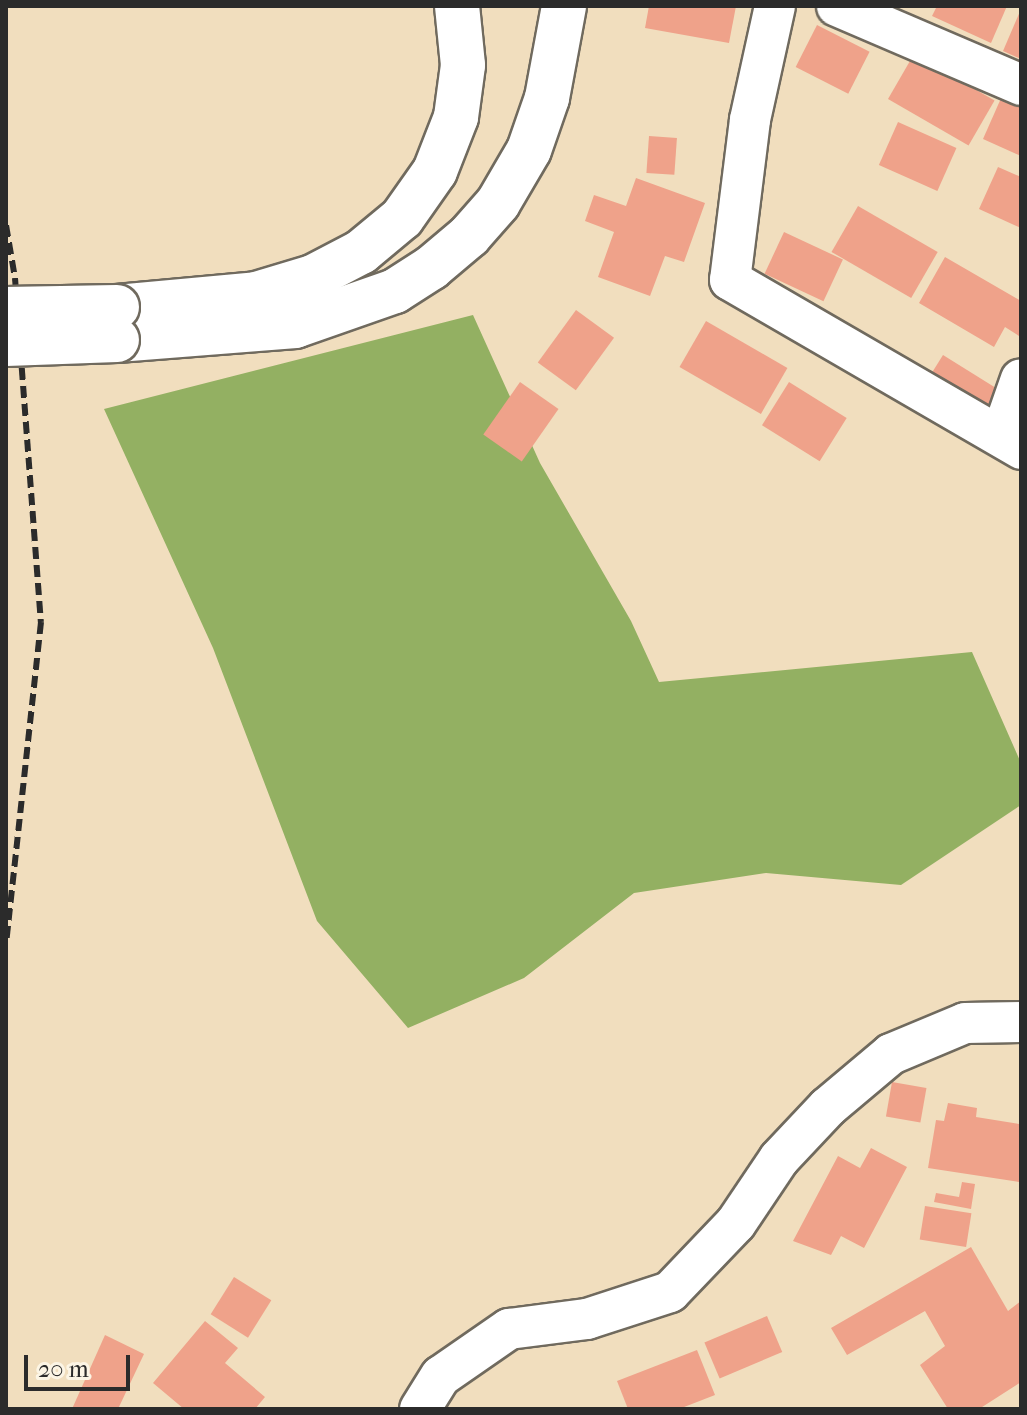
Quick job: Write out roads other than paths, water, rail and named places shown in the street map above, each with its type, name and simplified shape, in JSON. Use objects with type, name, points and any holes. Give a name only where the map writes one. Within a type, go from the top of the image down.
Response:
[{"type":"highway","points":[[6,344],[256,294],[313,277],[361,252],[402,218],[435,171],[456,117],[463,65],[457,6]]},
{"type":"highway","points":[[6,309],[117,324],[295,326],[395,291],[431,268],[498,203],[529,150],[547,98],[564,6]]},
{"type":"street","points":[[775,6],[750,120],[730,280],[1011,443],[1021,379]]},
{"type":"street","points":[[837,6],[1021,85]]},
{"type":"street","points":[[420,1409],[441,1376],[509,1329],[587,1319],[670,1292],[736,1223],[779,1159],[828,1107],[891,1054],[965,1023],[1021,1022]]},
{"type":"railway","points":[[6,225],[15,278],[41,622],[6,943]]}]
